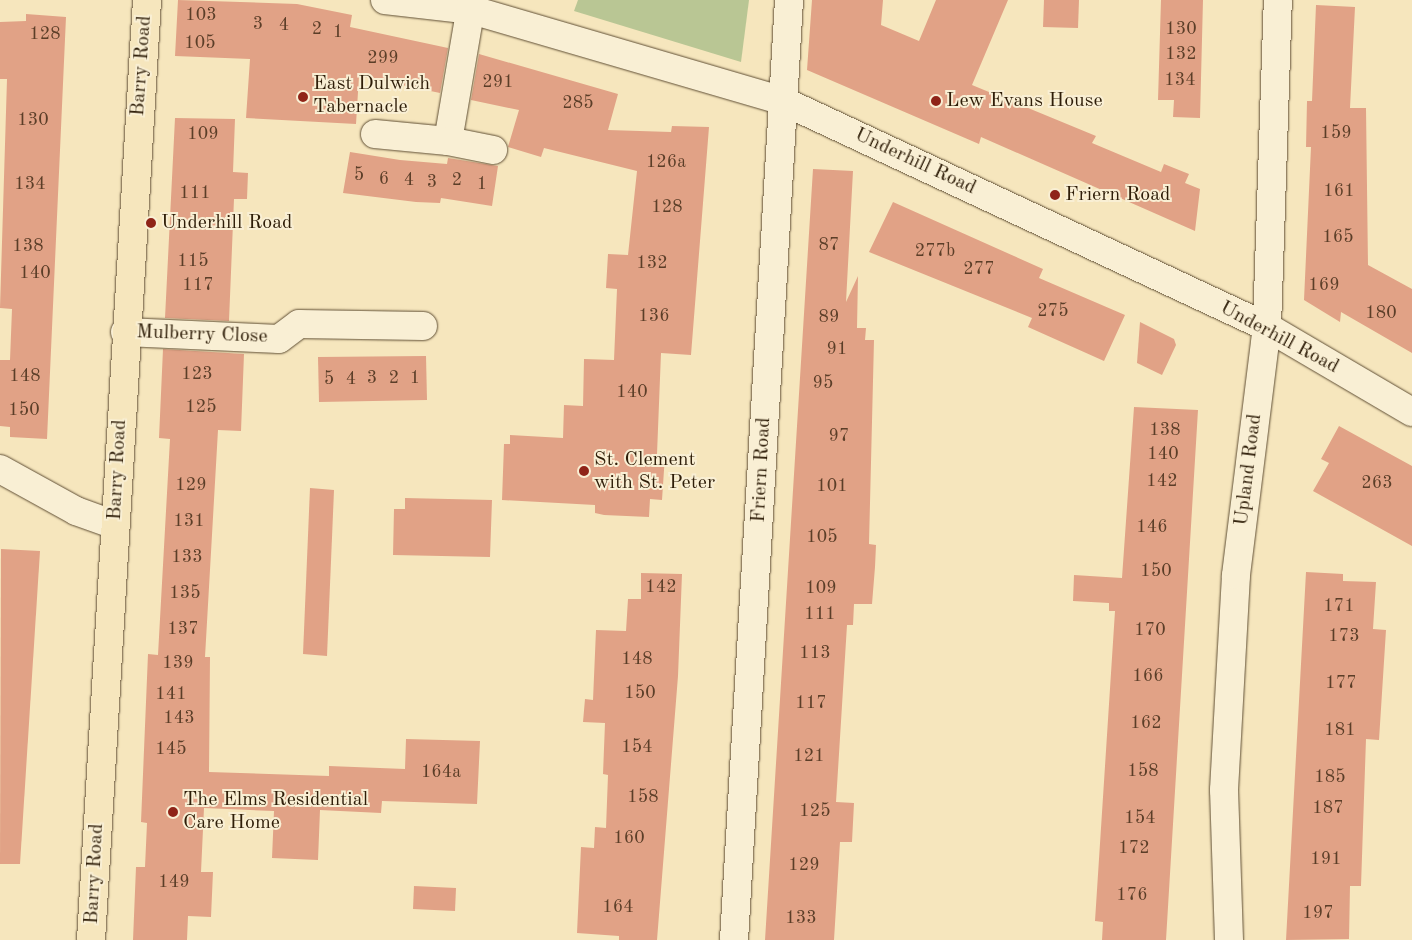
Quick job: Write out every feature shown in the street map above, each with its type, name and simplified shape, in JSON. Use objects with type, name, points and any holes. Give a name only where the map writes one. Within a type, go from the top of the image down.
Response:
[{"type":"main road","name":"Barry Road","points":[[91,940],[125,332],[147,0]]},
{"type":"street","name":"Underhill Road","points":[[385,0],[472,5],[783,101],[1267,327],[1412,412]]},
{"type":"street","name":"Friern Road","points":[[734,940],[789,0]]},
{"type":"street","name":"Upland Road","points":[[1229,940],[1224,790],[1236,584],[1267,327],[1278,0]]},
{"type":"street","points":[[448,141],[456,73],[472,5]]},
{"type":"street","points":[[376,134],[448,141],[493,150]]},
{"type":"street","name":"Mulberry Close","points":[[125,332],[279,339],[299,324],[423,326]]},
{"type":"street","points":[[0,469],[76,512],[115,524]]},
{"type":"green space","points":[[578,0],[749,0],[741,62],[574,11]]},
{"type":"building","points":[[178,0],[297,4],[352,15],[350,27],[448,48],[440,93],[359,76],[356,124],[246,118],[250,59],[175,56]]},
{"type":"building","name":"Lew Evans House","points":[[812,0],[883,0],[881,25],[919,41],[936,0],[1008,0],[972,85],[1096,136],[1092,143],[1161,172],[1164,164],[1189,174],[1185,183],[1200,189],[1195,231],[981,137],[979,144],[807,70]]},
{"type":"building","points":[[1044,0],[1079,0],[1078,28],[1043,27]]},
{"type":"building","points":[[1161,0],[1203,0],[1200,118],[1173,117],[1174,100],[1158,100]]},
{"type":"building","points":[[1316,5],[1355,7],[1350,108],[1366,108],[1368,265],[1412,289],[1412,353],[1341,312],[1340,322],[1304,300],[1311,147],[1306,147],[1307,101],[1312,101]]},
{"type":"building","points":[[26,14],[66,17],[47,439],[10,437],[10,427],[0,426],[0,360],[10,360],[12,309],[0,308],[7,79],[0,79],[0,22],[26,21]]},
{"type":"building","points":[[479,54],[618,94],[608,130],[671,132],[672,126],[709,127],[691,355],[661,353],[657,454],[665,455],[662,500],[650,499],[649,517],[595,513],[595,505],[502,500],[504,444],[510,444],[510,435],[563,438],[564,405],[583,406],[584,359],[614,360],[617,289],[606,288],[608,254],[628,255],[637,171],[544,148],[541,157],[508,147],[519,110],[471,100]]},
{"type":"building","points":[[175,118],[235,119],[233,172],[248,173],[247,199],[234,199],[229,321],[165,318]]},
{"type":"building","points":[[350,152],[400,160],[447,164],[448,158],[498,166],[492,206],[441,198],[440,203],[416,202],[343,193]]},
{"type":"building","points":[[813,169],[853,171],[846,302],[858,276],[857,328],[866,328],[865,340],[874,340],[869,544],[876,545],[875,567],[872,604],[854,604],[853,625],[847,625],[836,802],[854,803],[852,842],[840,842],[834,940],[765,940]]},
{"type":"building","points":[[893,202],[1043,269],[1039,278],[1125,315],[1104,361],[1028,327],[1032,318],[869,252]]},
{"type":"building","points":[[1140,322],[1174,339],[1176,345],[1162,375],[1137,363]]},
{"type":"building","points":[[163,349],[244,354],[241,431],[218,430],[205,657],[210,657],[209,772],[329,776],[329,766],[405,769],[406,739],[480,741],[477,804],[382,801],[381,813],[320,810],[318,860],[272,858],[274,811],[204,808],[201,872],[213,872],[211,917],[188,916],[187,940],[133,940],[136,867],[145,867],[147,823],[141,822],[148,654],[158,655],[170,439],[159,438]]},
{"type":"building","points":[[426,356],[427,400],[319,402],[318,357]]},
{"type":"building","points":[[1134,407],[1198,410],[1166,940],[1102,940],[1103,922],[1095,921],[1115,611],[1109,611],[1109,603],[1073,601],[1074,575],[1122,578]]},
{"type":"building","points":[[1339,426],[1412,466],[1412,546],[1313,491],[1329,463],[1321,459]]},
{"type":"building","points":[[310,488],[334,490],[327,656],[303,654]]},
{"type":"building","points":[[405,498],[492,500],[490,557],[393,555],[394,509],[405,509]]},
{"type":"building","points":[[1,549],[40,551],[20,864],[0,864]]},
{"type":"building","points":[[1306,572],[1343,574],[1343,581],[1376,582],[1373,629],[1386,630],[1379,740],[1366,739],[1361,886],[1350,886],[1349,939],[1286,940]]},
{"type":"building","points":[[641,573],[682,574],[678,676],[657,940],[619,940],[619,936],[577,933],[581,847],[594,848],[595,827],[606,828],[608,775],[603,774],[605,723],[583,722],[585,699],[593,700],[596,630],[626,631],[628,599],[641,599]]},
{"type":"building","points":[[414,886],[456,888],[455,911],[413,909]]},
{"type":"place","name":"East Dulwich Tabernacle","points":[[303,97]]},
{"type":"place","name":"Lew Evans House","points":[[936,101]]},
{"type":"place","name":"Friern Road","points":[[1055,195]]},
{"type":"place","name":"Underhill Road","points":[[151,223]]},
{"type":"place","name":"St. Clement with St. Peter","points":[[584,471]]},
{"type":"place","name":"The Elms Residential Care Home","points":[[173,812]]}]
